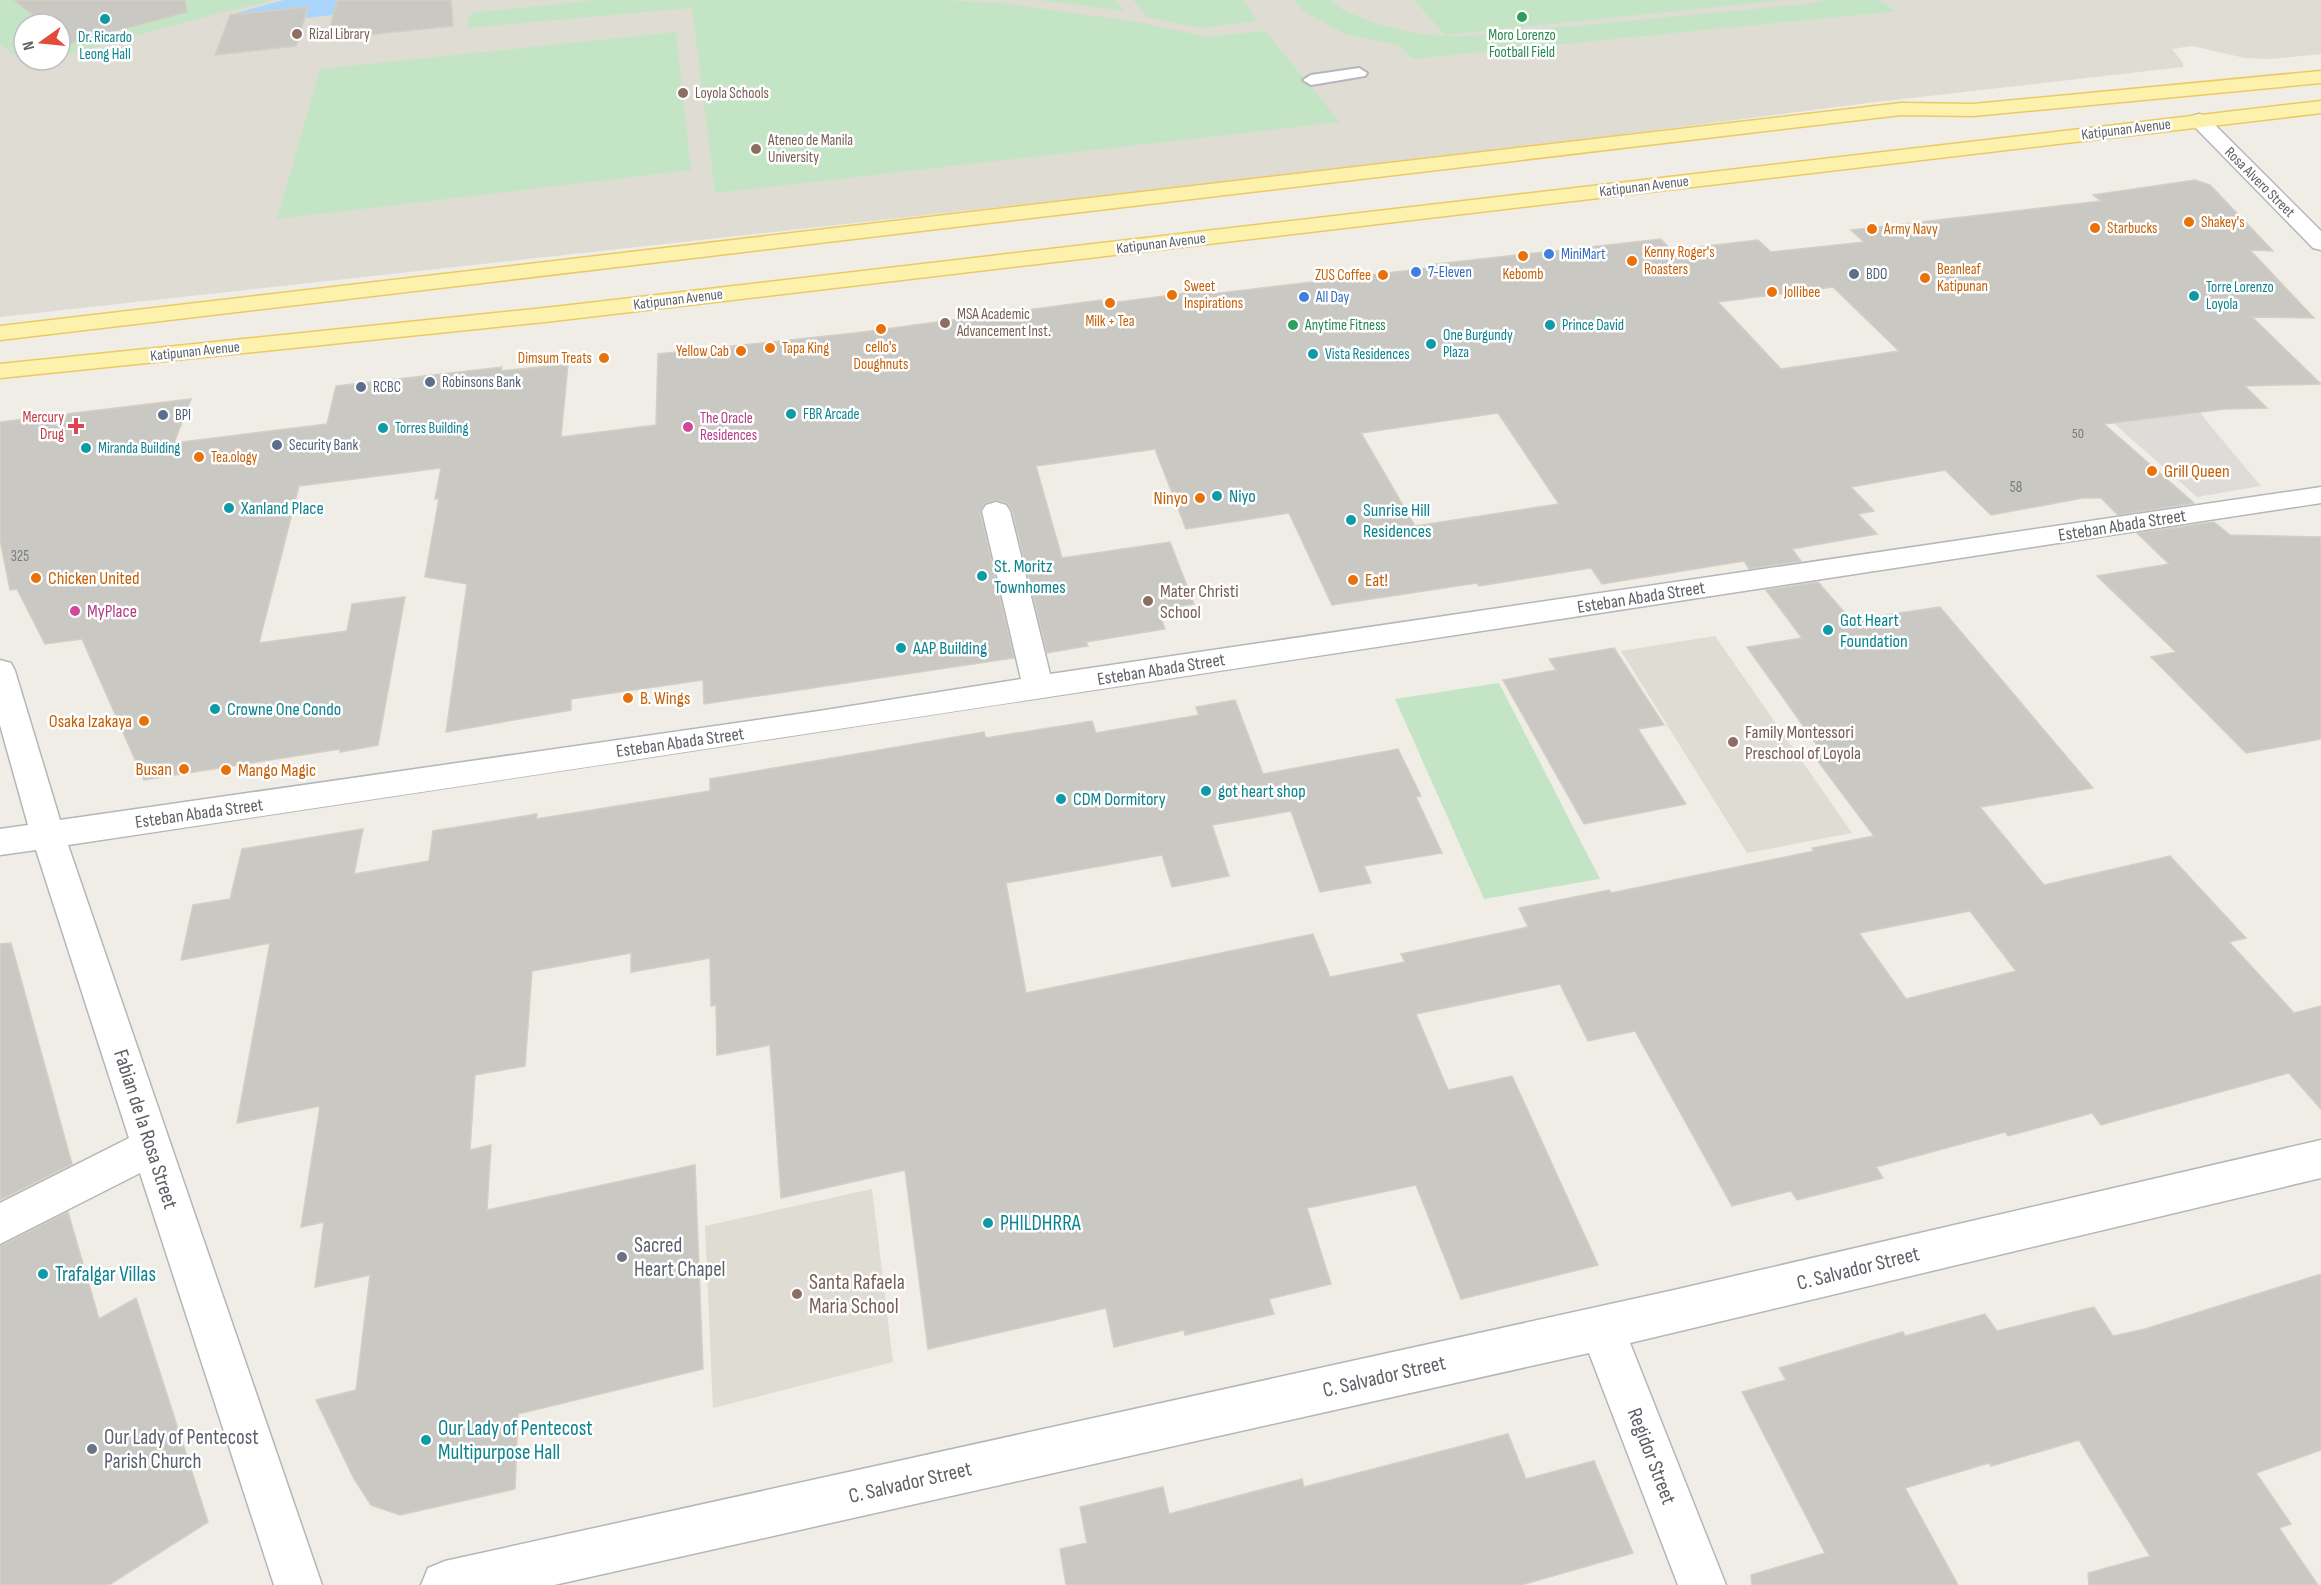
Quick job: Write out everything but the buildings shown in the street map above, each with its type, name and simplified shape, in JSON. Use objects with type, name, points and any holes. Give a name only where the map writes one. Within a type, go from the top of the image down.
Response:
[{"type":"main road","name":"Katipunan Avenue","points":[[1901,109],[1925,101],[2225,68]]},
{"type":"main road","name":"Katipunan Avenue","points":[[0,333],[1901,109],[1974,110],[2321,77]]},
{"type":"main road","name":"Katipunan Avenue","points":[[0,371],[545,315],[2321,107]]},
{"type":"street","points":[[1311,80],[1359,73]]},
{"type":"street","name":"Rosa Alvero Street","points":[[2199,120],[2321,243]]},
{"type":"street","name":"Esteban Abada Street","points":[[0,842],[807,724],[1038,687],[2321,495]]},
{"type":"street","points":[[996,511],[1038,687]]},
{"type":"street","name":"Fabian de la Rosa Street","points":[[0,671],[48,835],[298,1585]]},
{"type":"street","points":[[0,1224],[152,1146]]},
{"type":"street","name":"C. Salvador Street","points":[[445,1585],[1602,1328],[2321,1159]]},
{"type":"street","name":"Regidor Street","points":[[1602,1328],[1702,1585]]},
{"type":"shaded area","name":"Ateneo de Manila University","points":[[0,0],[2321,0],[2321,54],[2270,59],[2245,58],[2192,46],[2172,49],[2183,63],[2183,67],[1876,102],[1374,166],[0,317]]},
{"type":"shaded area","points":[[2132,328],[2261,486],[2197,497],[2024,344]]},
{"type":"shaded area","name":"Family Montessori Preschool of Loyola","points":[[1715,636],[1852,833],[1747,853],[1621,651]]},
{"type":"shaded area","name":"Santa Rafaela Maria School","points":[[872,1189],[893,1362],[713,1408],[705,1226]]},
{"type":"green space","points":[[0,0],[275,0],[215,14],[72,54],[72,12],[12,12],[12,53],[0,44]]},
{"type":"green space","points":[[596,0],[943,0],[999,3],[1133,21],[1207,37],[1265,31],[1340,122],[715,193],[692,8],[466,28],[471,13]]},
{"type":"green space","points":[[1038,0],[1115,0],[1125,11]]},
{"type":"green space","points":[[1133,0],[1243,0],[1257,21],[1201,28],[1147,17]]},
{"type":"green space","points":[[1295,0],[1331,0],[1343,10],[1380,25],[1421,34],[1459,37],[1807,4],[1825,0],[1879,0],[1897,11],[1412,59],[1399,45],[1345,34],[1303,11]]},
{"type":"green space","name":"Moro Lorenzo Football Field","points":[[1414,0],[1785,0],[1445,35]]},
{"type":"green space","points":[[676,32],[691,170],[277,219],[320,69]]},
{"type":"green space","points":[[1499,683],[1600,879],[1484,899],[1395,699]]},
{"type":"water","points":[[284,0],[337,0],[333,15],[304,18],[306,7],[230,15]]},
{"type":"place","name":"Moro Lorenzo Football Field","points":[[1522,17]]},
{"type":"place","name":"Dr. Ricardo Leong Hall","points":[[105,19]]},
{"type":"place","name":"Rizal Library","points":[[297,34]]},
{"type":"place","name":"Loyola Schools","points":[[683,93]]},
{"type":"place","name":"Ateneo de Manila University","points":[[756,149]]},
{"type":"place","name":"Shakey's","points":[[2189,222]]},
{"type":"place","name":"Starbucks","points":[[2095,228]]},
{"type":"place","name":"Army Navy","points":[[1872,229]]},
{"type":"place","name":"MiniMart","points":[[1549,254]]},
{"type":"place","name":"Kebomb","points":[[1523,256]]},
{"type":"place","name":"Kenny Roger's Roasters","points":[[1632,261]]},
{"type":"place","name":"7-Eleven","points":[[1416,272]]},
{"type":"place","name":"BDO","points":[[1854,274]]},
{"type":"place","name":"ZUS Coffee","points":[[1383,275]]},
{"type":"place","name":"Beanleaf Katipunan","points":[[1925,278]]},
{"type":"place","name":"Jollibee","points":[[1772,292]]},
{"type":"place","name":"Sweet Inspirations","points":[[1172,295]]},
{"type":"place","name":"Torre Lorenzo Loyola","points":[[2194,296]]},
{"type":"place","name":"All Day","points":[[1304,297]]},
{"type":"place","name":"Milk + Tea","points":[[1110,303]]},
{"type":"place","name":"MSA Academic Advancement Inst.","points":[[945,323]]},
{"type":"place","name":"Anytime Fitness","points":[[1293,325]]},
{"type":"place","name":"Prince David","points":[[1550,325]]},
{"type":"place","name":"cello's Doughnuts","points":[[881,329]]},
{"type":"place","name":"One Burgundy Plaza","points":[[1431,344]]},
{"type":"place","name":"Tapa King","points":[[770,348]]},
{"type":"place","name":"Yellow Cab","points":[[741,351]]},
{"type":"place","name":"Vista Residences","points":[[1313,354]]},
{"type":"place","name":"Dimsum Treats","points":[[604,358]]},
{"type":"place","name":"Robinsons Bank","points":[[430,382]]},
{"type":"place","name":"RCBC","points":[[361,387]]},
{"type":"place","name":"FBR Arcade","points":[[791,414]]},
{"type":"place","name":"BPI","points":[[163,415]]},
{"type":"place","name":"Mercury Drug","points":[[76,426]]},
{"type":"place","name":"The Oracle Residences","points":[[688,427]]},
{"type":"place","name":"Torres Building","points":[[383,428]]},
{"type":"place","name":"Security Bank","points":[[277,445]]},
{"type":"place","name":"Miranda Building","points":[[86,448]]},
{"type":"place","name":"Tea.ology","points":[[199,457]]},
{"type":"place","name":"Grill Queen","points":[[2152,471]]},
{"type":"place","name":"Niyo","points":[[1217,496]]},
{"type":"place","name":"Ninyo","points":[[1200,498]]},
{"type":"place","name":"Xanland Place","points":[[229,508]]},
{"type":"place","name":"Sunrise Hill Residences","points":[[1351,520]]},
{"type":"place","name":"St. Moritz Townhomes","points":[[982,576]]},
{"type":"place","name":"Chicken United","points":[[36,578]]},
{"type":"place","name":"Eat!","points":[[1353,580]]},
{"type":"place","name":"Mater Christi School","points":[[1148,601]]},
{"type":"place","name":"MyPlace","points":[[75,611]]},
{"type":"place","name":"Got Heart Foundation","points":[[1828,630]]},
{"type":"place","name":"AAP Building","points":[[901,648]]},
{"type":"place","name":"B. Wings","points":[[628,698]]},
{"type":"place","name":"Crowne One Condo","points":[[215,709]]},
{"type":"place","name":"Osaka Izakaya","points":[[144,721]]},
{"type":"place","name":"Family Montessori Preschool of Loyola","points":[[1733,742]]},
{"type":"place","name":"Busan","points":[[184,769]]},
{"type":"place","name":"Mango Magic","points":[[226,770]]},
{"type":"place","name":"got heart shop","points":[[1206,791]]},
{"type":"place","name":"CDM Dormitory","points":[[1061,799]]},
{"type":"place","name":"PHILDHRRA","points":[[988,1223]]},
{"type":"place","name":"Sacred Heart Chapel","points":[[622,1257]]},
{"type":"place","name":"Trafalgar Villas","points":[[43,1274]]},
{"type":"place","name":"Santa Rafaela Maria School","points":[[797,1294]]},
{"type":"place","name":"Our Lady of Pentecost Multipurpose Hall","points":[[426,1440]]},
{"type":"place","name":"Our Lady of Pentecost Parish Church","points":[[92,1449]]}]
